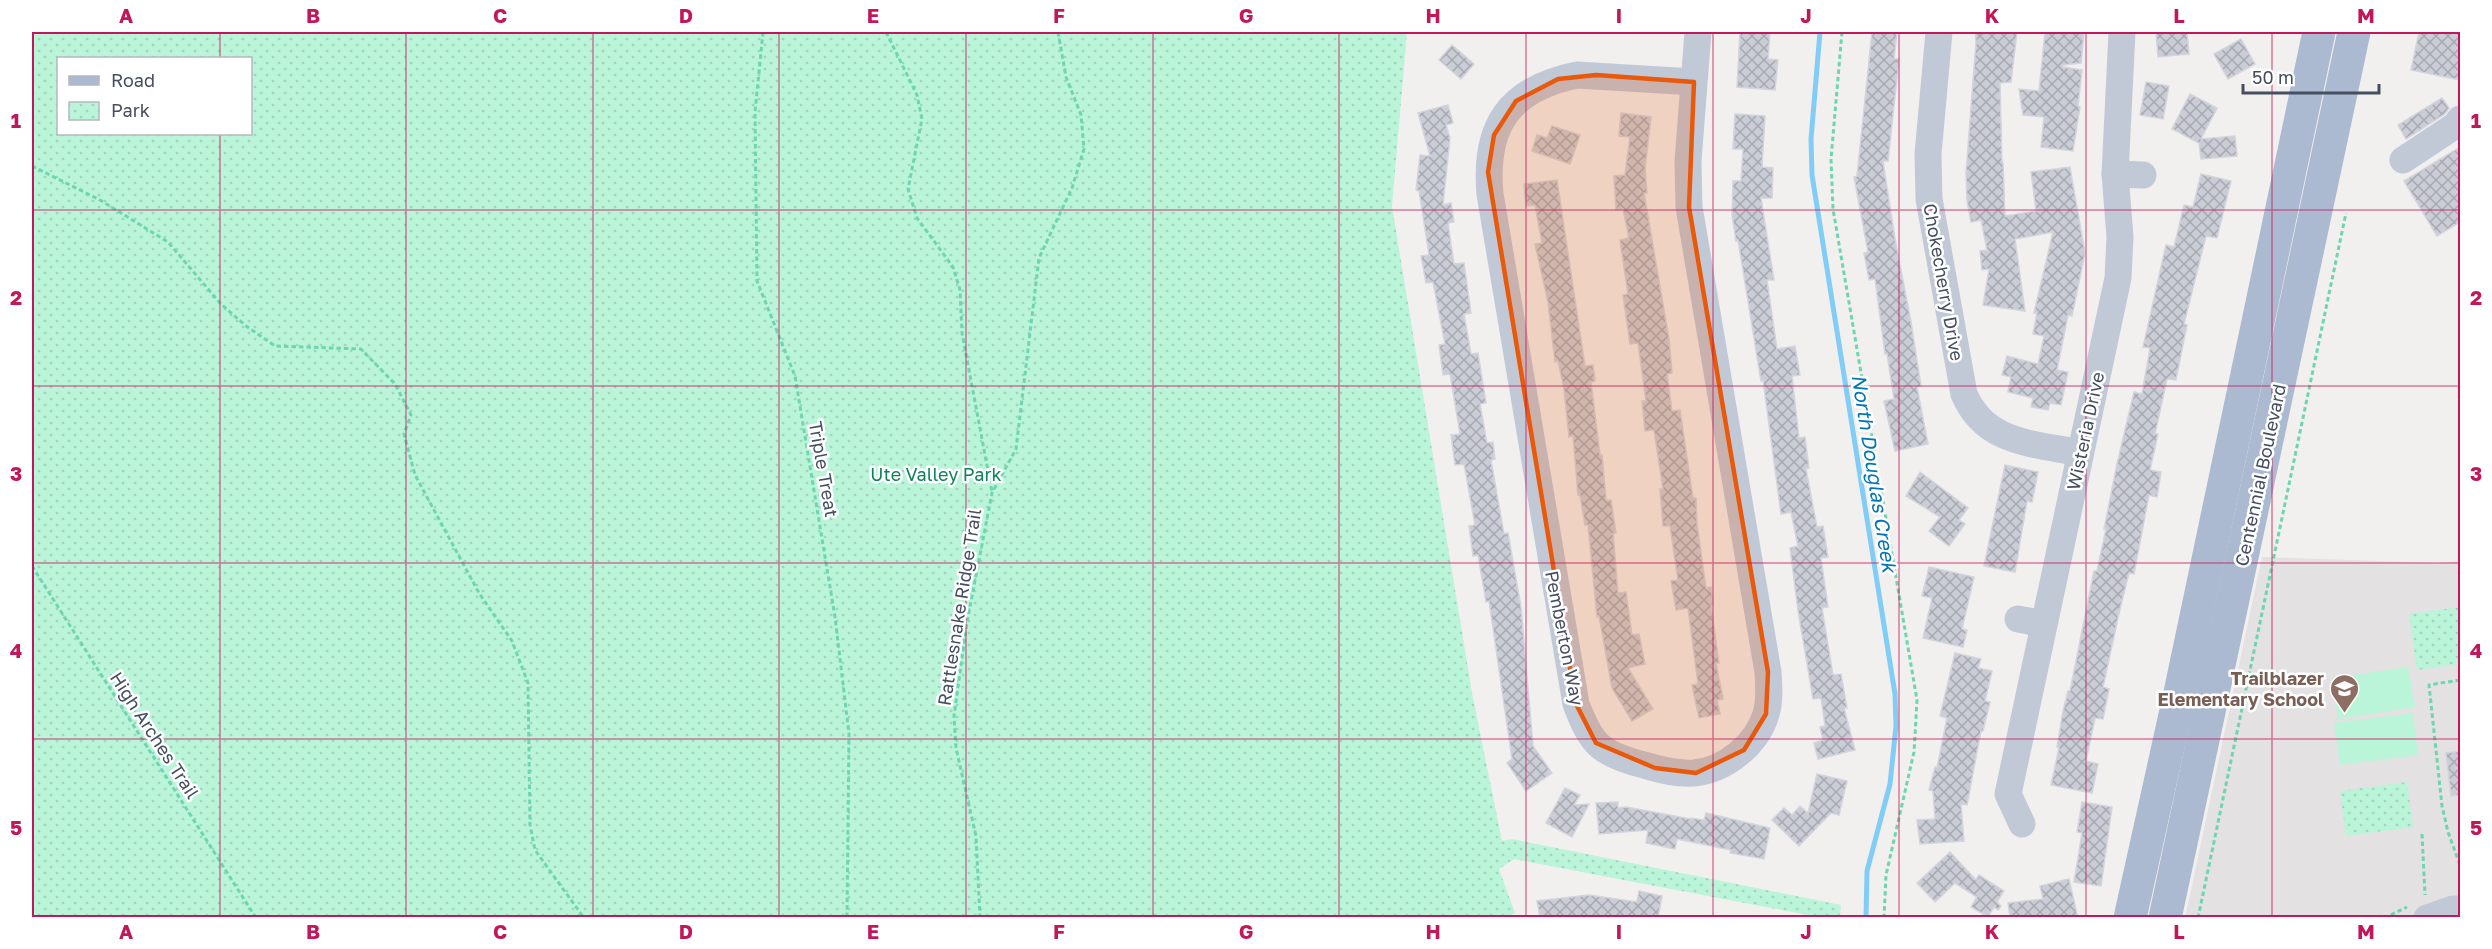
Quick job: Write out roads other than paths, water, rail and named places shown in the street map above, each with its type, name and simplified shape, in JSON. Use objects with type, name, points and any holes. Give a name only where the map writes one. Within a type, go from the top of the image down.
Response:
[{"type":"main road","name":"Centennial Boulevard","points":[[2130,918],[2181,688],[2319,32]]},
{"type":"main road","name":"Centennial Boulevard","points":[[2164,918],[2354,32]]},
{"type":"street","name":"Pemberton Way","points":[[1694,82],[1577,75],[1558,79],[1511,97],[1494,135],[1488,172],[1576,704],[1592,746],[1635,763],[1676,772],[1696,772],[1753,757],[1766,714],[1769,694],[1768,672],[1689,207],[1688,169],[1698,32]]},
{"type":"street","name":"Chokecherry Drive","points":[[1939,32],[1928,154],[1929,200],[1964,394],[1970,408],[1980,421],[1994,432],[2009,438],[2080,453]]},
{"type":"street","name":"Wisteria Drive","points":[[2022,824],[2008,794],[2031,622],[2080,453],[2118,278],[2120,237],[2115,174],[2122,32]]},
{"type":"street","points":[[2403,160],[2459,125]]},
{"type":"street","points":[[2115,174],[2143,175]]},
{"type":"street","points":[[2426,908],[2460,909]]},
{"type":"waterway","name":"North Douglas Creek","points":[[1820,32],[1811,139],[1812,175],[1895,694],[1896,726],[1890,784],[1867,871],[1866,918]]},
{"type":"place","name":"Trailblazer Elementary School","points":[[2345,714]]},
{"type":"park label","name":"Ute Valley Park","points":[[936,474]]}]
